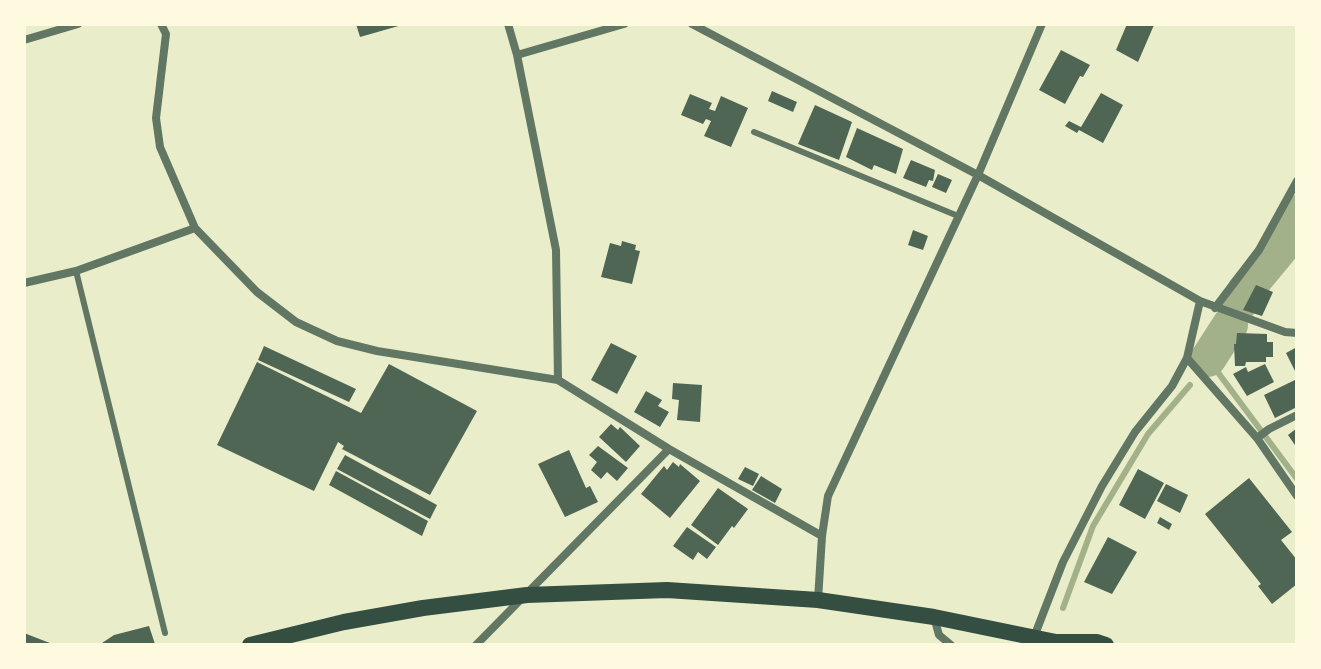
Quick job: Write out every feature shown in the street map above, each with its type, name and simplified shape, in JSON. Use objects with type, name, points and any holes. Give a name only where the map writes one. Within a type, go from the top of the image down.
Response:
[{"type":"main road","points":[[250,645],[344,622],[423,608],[527,595],[667,590],[818,600],[934,617],[1032,642],[1104,644]]},
{"type":"street","points":[[24,40],[78,24]]},
{"type":"street","points":[[161,24],[166,34],[156,118],[160,147],[195,228],[257,292],[296,322],[337,341],[377,351],[558,380],[669,449],[822,536]]},
{"type":"street","points":[[508,24],[556,250],[558,380]]},
{"type":"street","points":[[517,55],[624,24]]},
{"type":"street","points":[[692,24],[978,175],[1200,301],[1285,332],[1297,333]]},
{"type":"street","points":[[818,600],[828,496],[978,175],[1042,24]]},
{"type":"street","points":[[1215,308],[1259,250],[1297,181]]},
{"type":"street","points":[[24,283],[76,271],[195,228]]},
{"type":"street","points":[[1032,642],[1063,562],[1102,486],[1135,432],[1172,386],[1187,358],[1200,301]]},
{"type":"street","points":[[1187,358],[1257,438],[1297,496]]},
{"type":"street","points":[[1257,438],[1297,415]]},
{"type":"street","points":[[476,645],[669,449]]},
{"type":"street","points":[[934,617],[939,635],[951,645]]},
{"type":"lane","points":[[754,132],[958,216]]},
{"type":"lane","points":[[76,271],[165,633]]},
{"type":"building","points":[[356,24],[402,24],[402,25],[360,37]]},
{"type":"building","points":[[1127,24],[1154,25],[1138,62],[1116,50]]},
{"type":"building","points":[[1061,50],[1090,65],[1083,77],[1080,76],[1065,104],[1039,90]]},
{"type":"building","points":[[772,91],[797,102],[793,112],[768,101]]},
{"type":"building","points":[[1101,93],[1123,105],[1103,143],[1065,126],[1069,121],[1081,127]]},
{"type":"building","points":[[690,94],[712,103],[709,109],[715,111],[721,96],[748,108],[731,147],[704,136],[711,121],[706,119],[703,124],[681,115]]},
{"type":"building","points":[[815,105],[852,122],[839,160],[798,144]]},
{"type":"building","points":[[857,128],[903,149],[896,174],[874,165],[872,170],[846,157]]},
{"type":"building","points":[[911,160],[935,170],[933,181],[929,180],[926,187],[903,178]]},
{"type":"building","points":[[938,174],[952,180],[946,193],[932,187]]},
{"type":"building","points":[[913,230],[928,236],[923,250],[908,245]]},
{"type":"building","points":[[622,241],[636,245],[635,250],[640,251],[632,284],[601,277],[610,243],[621,246]]},
{"type":"building","points":[[1256,285],[1273,292],[1262,316],[1243,310]]},
{"type":"building","points":[[1237,333],[1267,334],[1267,342],[1273,342],[1273,357],[1266,357],[1266,362],[1246,362],[1245,366],[1235,366]]},
{"type":"building","points":[[611,343],[637,356],[617,394],[591,380]]},
{"type":"building","points":[[264,346],[356,389],[349,402],[258,360]]},
{"type":"building","points":[[1297,347],[1297,370],[1295,371],[1286,353]]},
{"type":"building","points":[[257,362],[361,413],[389,364],[477,411],[430,495],[342,449],[344,446],[338,442],[314,491],[217,445]]},
{"type":"building","points":[[1265,364],[1274,382],[1247,396],[1233,374],[1246,367],[1248,372]]},
{"type":"building","points":[[1297,379],[1297,407],[1275,418],[1264,395]]},
{"type":"building","points":[[673,383],[702,385],[700,422],[677,420],[679,400],[672,399]]},
{"type":"building","points":[[646,391],[662,400],[658,406],[669,412],[660,427],[634,412]]},
{"type":"building","points":[[611,424],[618,430],[620,427],[640,446],[626,462],[599,437]]},
{"type":"building","points":[[1297,428],[1297,448],[1288,435]]},
{"type":"building","points":[[598,446],[628,468],[617,481],[607,472],[601,479],[591,470],[597,462],[589,455]]},
{"type":"building","points":[[569,450],[586,488],[590,486],[598,502],[565,517],[538,464]]},
{"type":"building","points":[[345,455],[437,505],[430,519],[337,469]]},
{"type":"building","points":[[673,462],[700,481],[670,518],[641,494],[664,466],[667,470]]},
{"type":"building","points":[[745,467],[759,474],[753,486],[738,479]]},
{"type":"building","points":[[1138,469],[1164,483],[1145,519],[1119,505]]},
{"type":"building","points":[[336,471],[428,521],[422,536],[329,485]]},
{"type":"building","points":[[761,476],[782,489],[775,503],[752,490]]},
{"type":"building","points":[[1249,478],[1292,532],[1281,540],[1297,560],[1297,584],[1272,604],[1258,586],[1261,584],[1205,514]]},
{"type":"building","points":[[1166,484],[1188,495],[1180,513],[1157,501]]},
{"type":"building","points":[[718,488],[748,509],[718,545],[691,525]]},
{"type":"building","points":[[1160,517],[1172,524],[1169,530],[1157,523]]},
{"type":"building","points":[[687,527],[716,547],[707,559],[698,552],[693,560],[673,546]]},
{"type":"building","points":[[1108,537],[1137,552],[1112,594],[1084,582]]},
{"type":"building","points":[[149,626],[155,644],[99,645],[114,635]]},
{"type":"building","points":[[24,633],[55,645],[24,645]]},
{"type":"waterway","points":[[1239,304],[1245,291],[1283,245],[1297,213]]},
{"type":"waterway","points":[[1208,359],[1230,325]]},
{"type":"waterway","points":[[1208,359],[1297,479]]},
{"type":"waterway","points":[[1063,608],[1093,526],[1148,434],[1190,385]]}]
